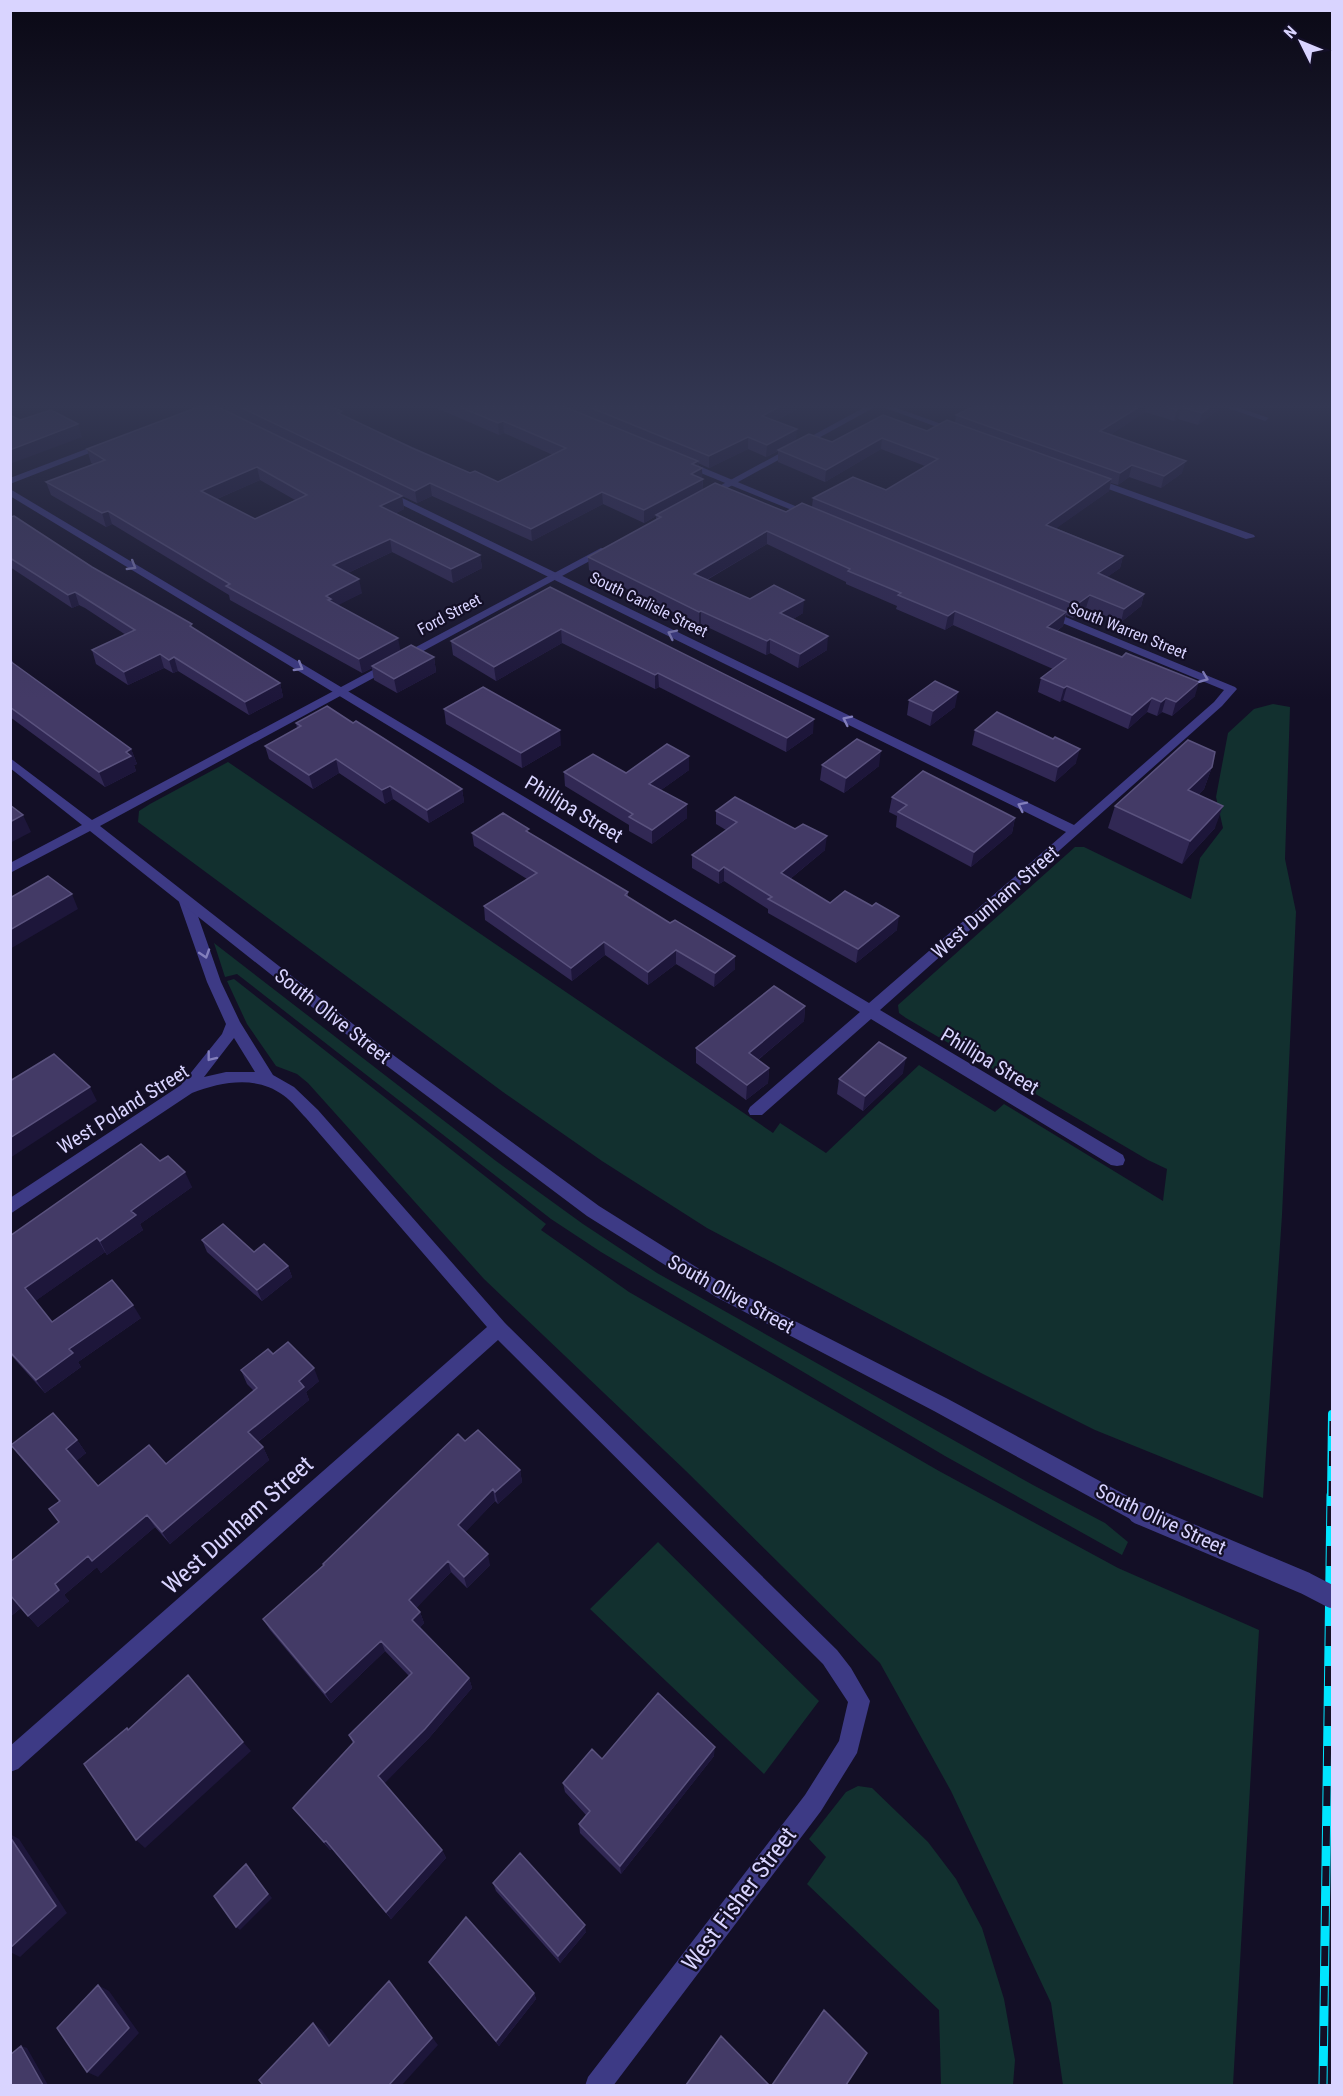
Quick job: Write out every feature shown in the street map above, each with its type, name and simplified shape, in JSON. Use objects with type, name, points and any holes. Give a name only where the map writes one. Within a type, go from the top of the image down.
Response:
[{"type":"street","name":"Phillipa Street","points":[[31,505],[1117,1160]]},
{"type":"street","name":"South Carlisle Street","points":[[409,505],[1075,831]]},
{"type":"street","points":[[786,505],[821,519]]},
{"type":"street","points":[[1161,505],[1250,537]]},
{"type":"street","name":"Ford Street","points":[[10,869],[616,544]]},
{"type":"street","name":"South Warren Street","points":[[1031,606],[1231,689]]},
{"type":"street","name":"West Dunham Street","points":[[756,1112],[1218,704],[1231,689]]},
{"type":"street","name":"South Olive Street","points":[[10,762],[93,825],[301,992],[493,1138],[593,1211],[653,1251],[722,1292],[941,1405],[1139,1513],[1305,1583],[1332,1598]]},
{"type":"street","points":[[185,899],[214,982],[232,1024],[268,1079],[289,1090],[312,1114],[499,1328]]},
{"type":"street","points":[[187,1089],[228,1035],[232,1024]]},
{"type":"street","name":"West Poland Street","points":[[10,1207],[187,1089],[213,1078],[268,1079]]},
{"type":"street","name":"West Dunham Street","points":[[10,1761],[499,1328]]},
{"type":"street","name":"West Fisher Street","points":[[499,1328],[830,1657],[859,1701],[849,1744],[813,1803],[597,2085]]},
{"type":"green space","points":[[1273,704],[1290,707],[1285,859],[1296,912],[1282,1215],[1263,1498],[1095,1430],[983,1374],[707,1228],[602,1161],[503,1092],[138,822],[139,811],[228,762],[773,1133],[780,1123],[826,1153],[919,1065],[995,1112],[1004,1104],[1163,1201],[1167,1169],[906,1018],[899,1013],[898,1005],[1075,847],[1084,847],[1191,899],[1200,858],[1223,828],[1216,797],[1228,733],[1254,709]]},
{"type":"green space","points":[[214,943],[496,1161],[583,1224],[657,1273],[1033,1485],[1105,1523],[1128,1542],[1122,1555],[945,1456],[601,1252],[551,1219],[237,974],[225,977]]},
{"type":"green space","points":[[234,979],[546,1224],[541,1230],[629,1292],[939,1471],[1118,1568],[1259,1630],[1233,2085],[1063,2085],[1051,2003],[951,1791],[880,1663],[686,1471],[484,1279],[308,1083],[297,1074],[276,1066],[247,1024],[227,981]]},
{"type":"green space","points":[[658,1542],[819,1701],[764,1774],[590,1609]]},
{"type":"green space","points":[[858,1786],[872,1788],[928,1842],[956,1879],[982,1928],[1004,1999],[1015,2060],[1013,2085],[941,2085],[939,2010],[807,1884],[826,1857],[809,1839],[846,1792]]},
{"type":"building","points":[[87,505],[228,505],[255,519],[286,505],[383,505],[380,506],[480,555],[451,569],[390,539],[333,565],[359,579],[326,596],[331,599],[328,600],[398,638],[359,659],[226,586],[230,584],[108,511],[102,513]]},
{"type":"building","points":[[478,505],[577,505],[531,529]]},
{"type":"building","points":[[632,505],[654,505],[644,510]]},
{"type":"building","points":[[675,505],[768,505],[786,512],[799,505],[806,505],[1066,612],[1047,627],[1122,657],[1126,653],[1199,682],[1176,702],[1166,698],[1161,702],[1152,698],[1132,715],[1067,686],[1064,688],[1041,678],[1066,659],[955,611],[948,616],[898,595],[901,593],[848,571],[850,569],[767,531],[694,574],[750,599],[774,585],[804,600],[780,613],[828,636],[800,654],[770,639],[767,641],[699,612],[588,557],[661,517],[656,515]]},
{"type":"building","points":[[830,505],[1075,505],[1046,525],[1123,556],[1098,573],[1144,594],[1124,609],[1090,595],[1076,605]]},
{"type":"building","points":[[14,516],[92,567],[192,624],[190,626],[280,683],[245,702],[174,657],[169,660],[160,654],[124,672],[92,650],[135,630],[75,592],[68,595],[10,558],[10,517]]},
{"type":"building","points":[[550,587],[814,719],[787,738],[658,673],[655,675],[561,629],[494,667],[451,641]]},
{"type":"building","points":[[411,645],[434,657],[394,679],[372,666]]},
{"type":"building","points":[[10,661],[131,749],[126,752],[131,756],[99,772],[10,707]]},
{"type":"building","points":[[935,681],[958,692],[933,711],[909,700]]},
{"type":"building","points":[[483,687],[560,730],[521,753],[444,709]]},
{"type":"building","points":[[327,706],[353,723],[356,721],[462,789],[427,810],[390,786],[382,790],[336,759],[309,775],[265,746],[301,726],[296,723]]},
{"type":"building","points":[[997,712],[1053,739],[1055,737],[1080,749],[1058,767],[975,730]]},
{"type":"building","points":[[857,739],[881,751],[846,778],[822,765]]},
{"type":"building","points":[[1188,740],[1215,752],[1212,767],[1188,790],[1223,806],[1190,841],[1115,806]]},
{"type":"building","points":[[667,744],[689,756],[649,784],[687,804],[652,830],[629,817],[633,814],[564,772],[593,754],[626,773]]},
{"type":"building","points":[[923,771],[1015,818],[974,852],[898,812],[907,805],[892,797]]},
{"type":"building","points":[[735,797],[795,829],[803,824],[827,836],[781,873],[830,903],[845,891],[872,906],[876,903],[899,916],[858,949],[768,899],[772,897],[724,867],[719,871],[692,855],[737,822],[716,811]]},
{"type":"building","points":[[10,805],[23,815],[10,822]]},
{"type":"building","points":[[503,813],[529,829],[526,831],[628,892],[625,895],[670,923],[675,920],[735,956],[715,973],[676,950],[648,972],[604,942],[571,968],[484,906],[537,873],[472,833]]},
{"type":"building","points":[[48,876],[72,894],[10,930],[10,898]]},
{"type":"building","points":[[774,986],[805,1006],[749,1053],[769,1068],[747,1085],[696,1048]]},
{"type":"building","points":[[879,1042],[906,1058],[865,1096],[839,1079]]},
{"type":"building","points":[[54,1054],[90,1087],[10,1138],[10,1081]]},
{"type":"building","points":[[141,1144],[160,1161],[168,1156],[185,1172],[131,1211],[136,1215],[100,1241],[97,1238],[25,1288],[52,1322],[112,1280],[133,1305],[69,1349],[73,1353],[36,1380],[10,1352],[10,1236]]},
{"type":"building","points":[[223,1224],[254,1252],[264,1244],[288,1266],[257,1290],[202,1240]]},
{"type":"building","points":[[288,1342],[314,1368],[299,1381],[304,1387],[248,1432],[263,1447],[162,1532],[147,1515],[92,1561],[88,1556],[55,1584],[59,1590],[28,1616],[10,1597],[10,1562],[59,1522],[49,1509],[60,1501],[11,1445],[53,1413],[77,1440],[66,1449],[98,1486],[149,1445],[166,1464],[257,1388],[241,1370],[268,1349],[273,1354]]},
{"type":"building","points":[[478,1430],[520,1470],[495,1492],[493,1489],[458,1525],[488,1554],[464,1577],[448,1561],[409,1600],[420,1612],[412,1620],[469,1678],[425,1729],[378,1776],[442,1850],[386,1912],[326,1841],[324,1842],[293,1808],[354,1742],[349,1735],[412,1673],[381,1641],[325,1693],[263,1619],[324,1565],[458,1434],[465,1441]]},
{"type":"building","points":[[188,1675],[243,1742],[136,1840],[84,1764],[127,1728],[128,1730]]},
{"type":"building","points":[[658,1693],[715,1747],[620,1866],[579,1824],[590,1811],[563,1783],[592,1749],[602,1759]]},
{"type":"building","points":[[10,1837],[56,1906],[10,1948]]},
{"type":"building","points":[[520,1853],[585,1925],[558,1956],[493,1883]]},
{"type":"building","points":[[246,1864],[268,1894],[236,1927],[214,1896]]},
{"type":"building","points":[[466,1917],[534,1993],[496,2041],[429,1962]]},
{"type":"building","points":[[389,1981],[432,2038],[389,2085],[263,2085],[259,2080],[313,2023],[329,2046]]},
{"type":"building","points":[[98,1985],[129,2028],[87,2072],[57,2028]]},
{"type":"building","points":[[824,2010],[867,2053],[846,2085],[772,2085]]},
{"type":"building","points":[[721,2036],[769,2085],[686,2085]]},
{"type":"building","points":[[21,2046],[43,2085],[10,2085],[10,2055]]},
{"type":"railway","points":[[1331,1496],[1332,1414]]},
{"type":"railway","points":[[1323,2086],[1331,1495]]}]
